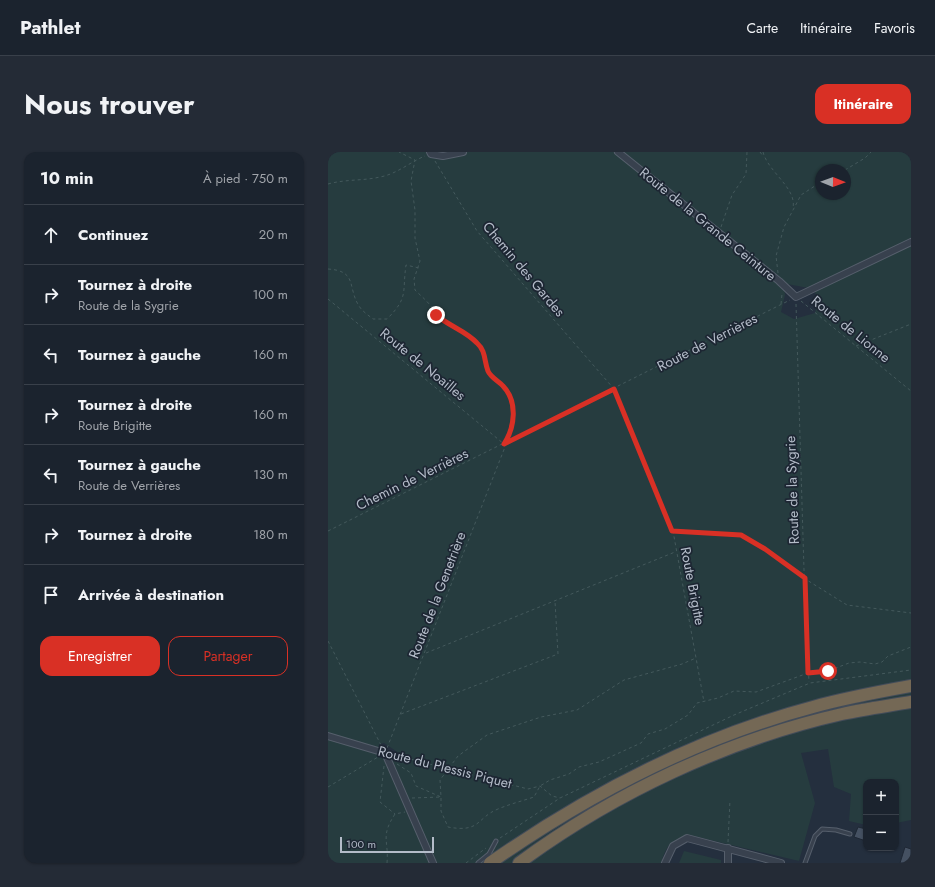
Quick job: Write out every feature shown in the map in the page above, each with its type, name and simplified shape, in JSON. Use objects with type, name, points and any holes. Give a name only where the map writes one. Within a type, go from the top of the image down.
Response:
[{"type":"highway","points":[[490,863],[555,820],[599,794],[636,774],[684,753],[761,723],[813,707],[911,686]]},
{"type":"highway","points":[[519,863],[571,827],[610,804],[688,766],[761,737],[842,714],[911,702]]},
{"type":"street","points":[[430,153],[443,156],[463,152]]},
{"type":"street","name":"Route de la Grande Ceinture","points":[[618,152],[779,281],[796,297]]},
{"type":"street","points":[[796,297],[911,242]]},
{"type":"street","name":"Route du Plessis Piquet","points":[[328,736],[385,753]]},
{"type":"street","points":[[385,753],[433,863]]},
{"type":"street","points":[[665,863],[673,846],[687,838],[781,863]]},
{"type":"street","points":[[728,848],[728,863]]},
{"type":"lane","points":[[805,863],[816,836],[822,829],[836,830],[850,834]]},
{"type":"lane","points":[[478,863],[489,854],[496,841]]},
{"type":"path","points":[[399,152],[415,160]]},
{"type":"path","points":[[719,233],[732,195],[746,174],[747,152]]},
{"type":"path","points":[[760,152],[778,178],[792,193],[794,202],[792,211]]},
{"type":"path","points":[[763,152],[766,160]]},
{"type":"path","points":[[851,167],[866,158],[871,152]]},
{"type":"path","points":[[328,184],[392,174],[430,153]]},
{"type":"path","name":"Chemin des Gardes","points":[[430,153],[477,231],[614,389]]},
{"type":"path","points":[[328,269],[338,270],[350,278],[359,306],[372,320],[388,319],[399,307],[404,296],[406,265],[419,268],[420,262],[415,238],[415,210],[411,181],[415,160]]},
{"type":"path","points":[[779,281],[776,256],[784,227],[801,194],[815,186]]},
{"type":"path","name":"Route de la Genetrière","points":[[395,814],[380,802],[385,753],[504,449],[504,444],[508,438],[513,416],[509,393],[488,370],[485,353],[481,346],[476,341],[447,324],[415,290],[414,279],[419,268]]},
{"type":"path","points":[[781,305],[781,294],[786,288]]},
{"type":"path","name":"Route de Verrières","points":[[504,444],[796,297]]},
{"type":"path","name":"Route de Lionne","points":[[796,297],[911,391]]},
{"type":"path","name":"Route de la Sygrie","points":[[796,297],[808,673],[810,683]]},
{"type":"path","name":"Route de Noailles","points":[[328,299],[504,444]]},
{"type":"path","points":[[856,346],[911,324]]},
{"type":"path","name":"Route Brigitte","points":[[614,389],[672,531],[704,702]]},
{"type":"path","name":"Chemin de Verrières","points":[[328,531],[504,444]]},
{"type":"path","points":[[672,531],[741,535],[765,549],[805,578],[847,605],[911,613]]},
{"type":"path","points":[[425,654],[676,552]]},
{"type":"path","points":[[401,714],[558,654],[555,601]]},
{"type":"path","points":[[328,641],[385,753],[328,787]]},
{"type":"path","points":[[696,658],[682,664],[624,680],[577,710],[541,717],[488,735],[458,756],[440,780],[441,811],[448,827],[458,829],[475,827],[496,809],[534,797],[540,786],[550,780],[569,774],[579,767],[599,762],[641,743],[648,734],[665,729],[688,715],[698,704],[734,691],[756,692],[808,673],[828,671],[850,663],[860,662],[875,664],[882,662],[888,656],[911,647]]},
{"type":"path","name":"Route du Plessis Piquet","points":[[385,753],[528,789],[540,786]]},
{"type":"path","points":[[388,760],[407,769],[411,773],[416,786],[420,789],[441,797]]},
{"type":"path","points":[[540,786],[552,796],[560,798]]},
{"type":"path","points":[[406,800],[416,797],[441,797]]},
{"type":"path","points":[[728,848],[730,800]]},
{"type":"path","points":[[387,863],[385,834],[388,825],[395,814],[411,811]]},
{"type":"green space","points":[[328,152],[911,152],[911,820],[899,822],[899,779],[863,779],[863,824],[849,821],[851,794],[834,787],[828,749],[801,753],[815,803],[799,861],[689,835],[677,839],[670,844],[661,863],[328,863]],"holes":[[[787,284],[814,289],[818,301],[815,313],[794,319],[781,312],[785,295],[784,285]],[[384,743],[396,751],[393,761],[378,757],[379,744]]]},
{"type":"green space","points":[[684,851],[721,860],[721,863],[679,863]]},
{"type":"building","points":[[858,827],[863,828],[863,840],[854,837]]},
{"type":"building","points":[[905,847],[911,849],[911,863],[900,863]]},
{"type":"route","points":[[436,315],[447,324],[476,341],[481,346],[485,353],[488,370],[509,393],[512,403],[512,427],[504,444],[614,389],[672,531],[741,535],[765,549],[805,578],[808,673],[821,670],[828,671]]}]
